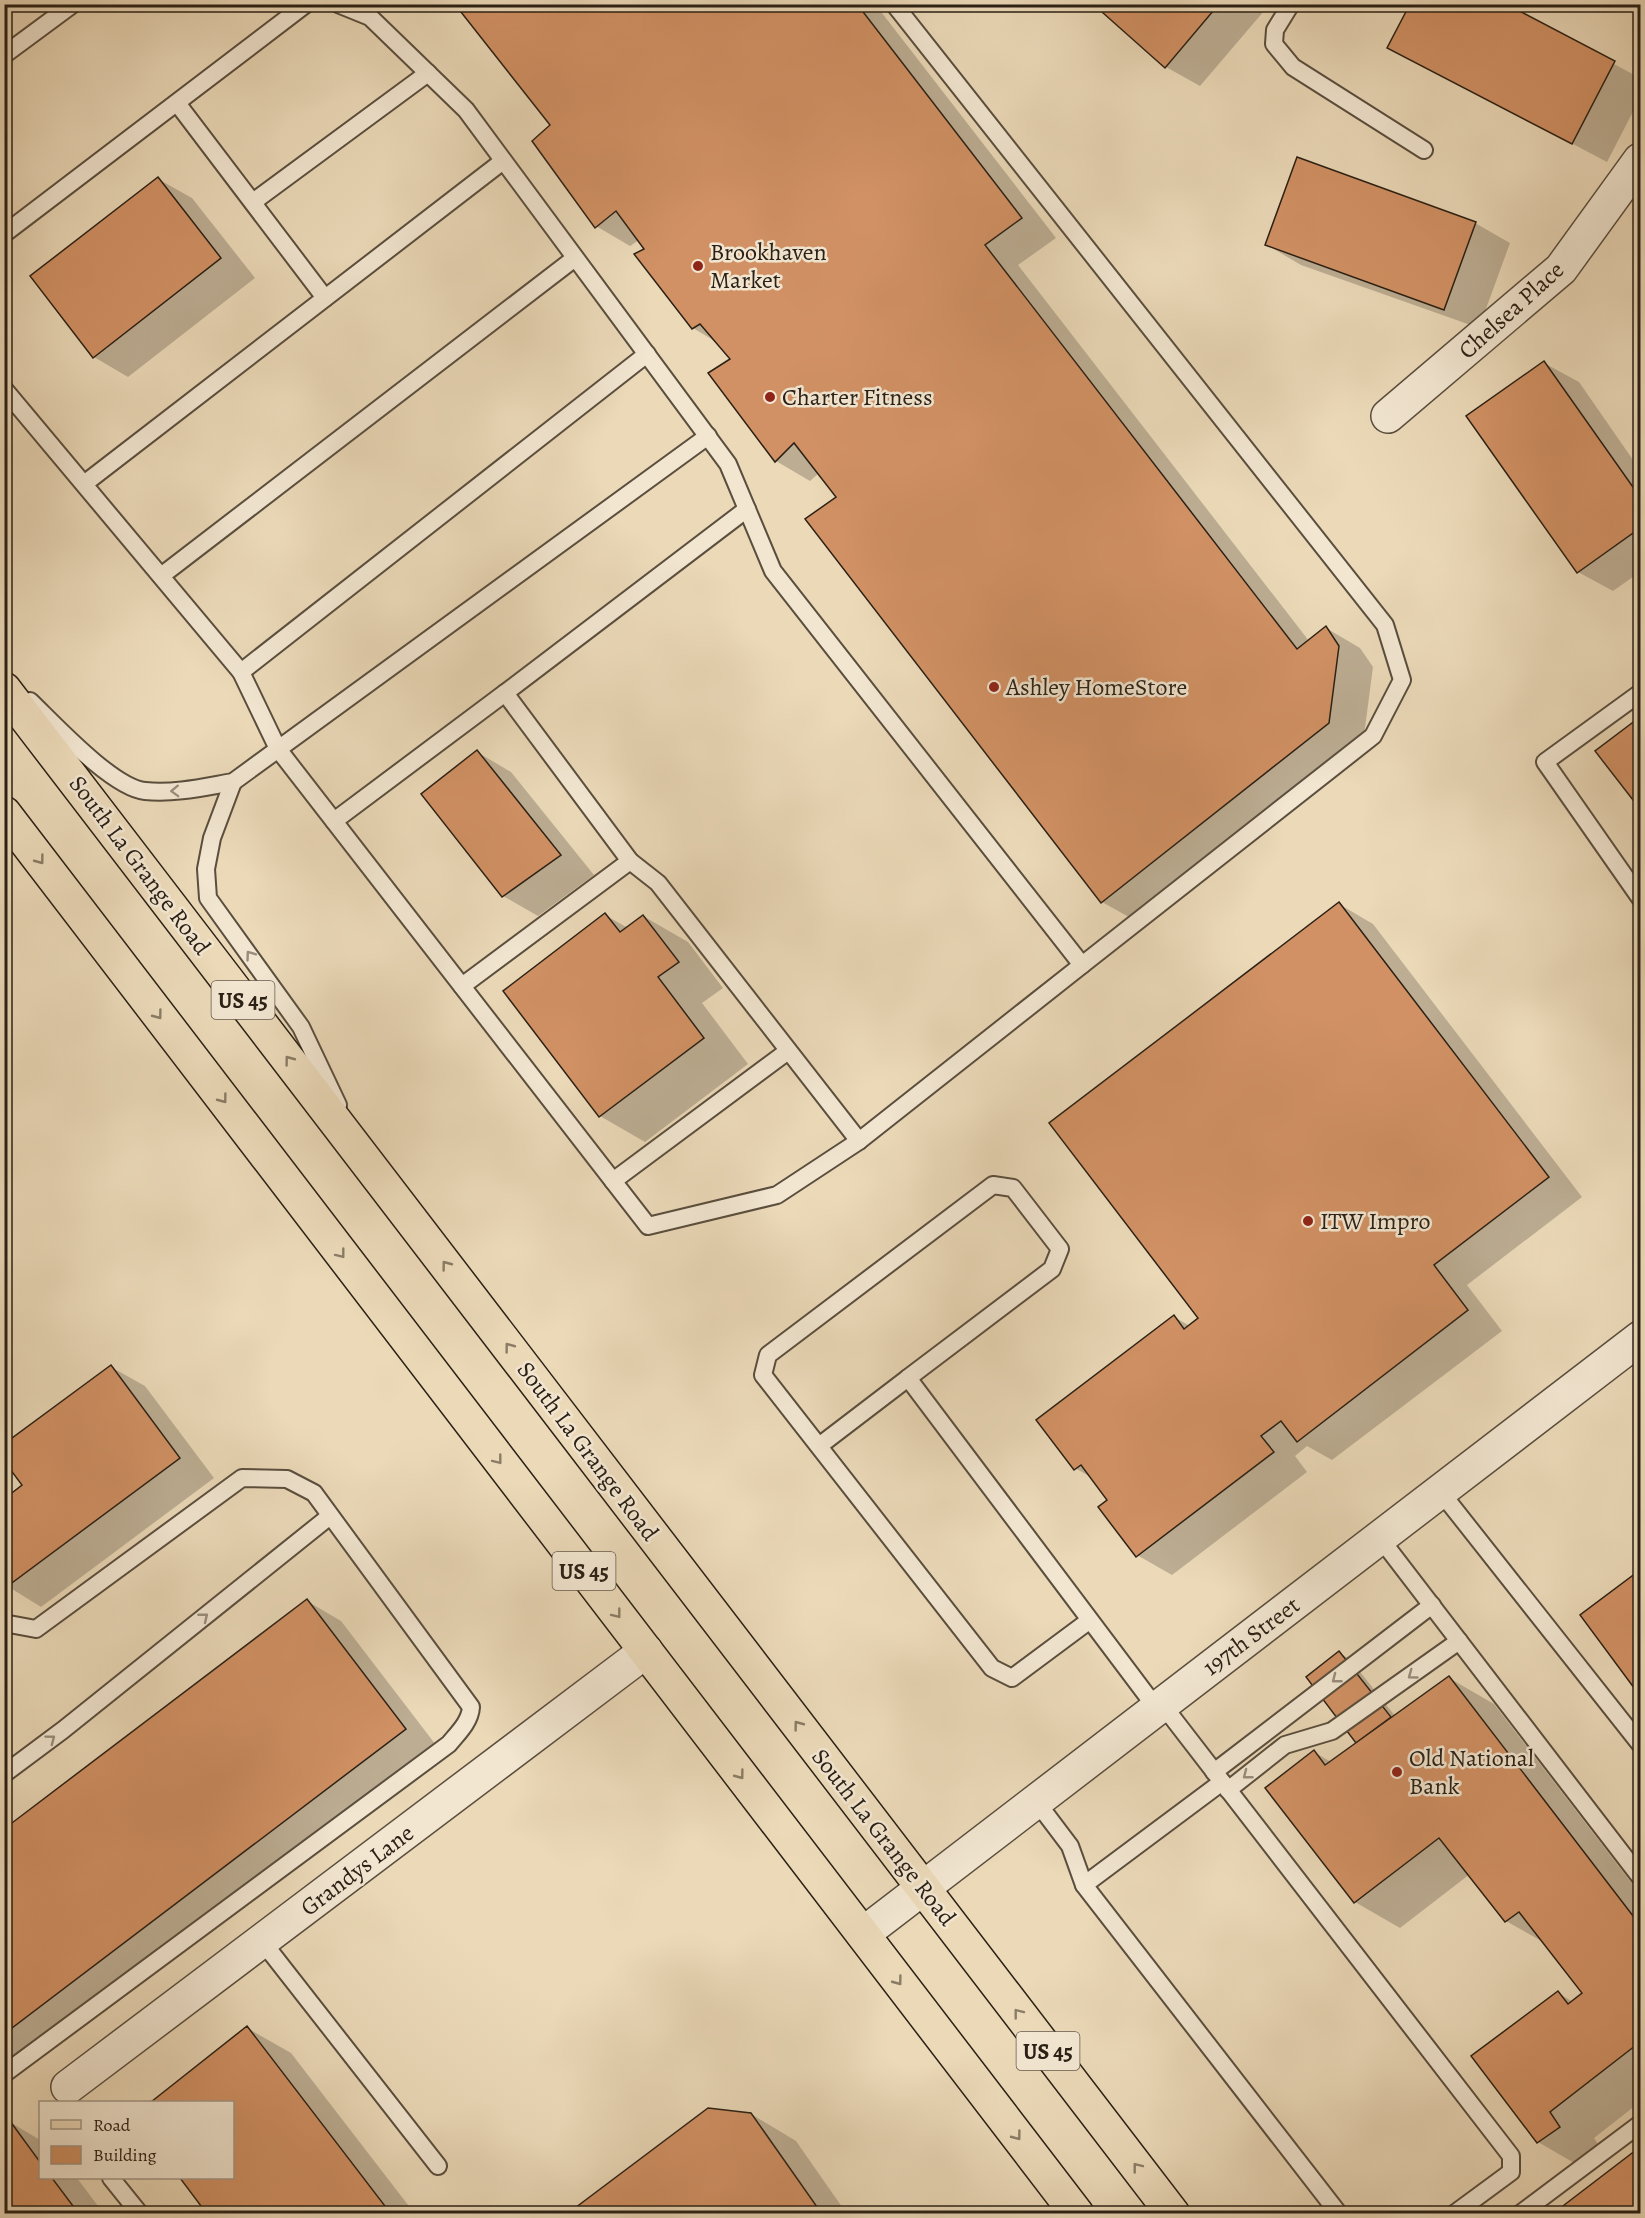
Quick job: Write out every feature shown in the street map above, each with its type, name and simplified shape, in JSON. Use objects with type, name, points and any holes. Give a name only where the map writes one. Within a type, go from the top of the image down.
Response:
[{"type":"main road","name":"South La Grange Road","points":[[4,689],[1173,2214]]},
{"type":"main road","name":"US 45","points":[[4,813],[1077,2214]]},
{"type":"street","name":"Chelsea Place","points":[[1388,416],[1561,269],[1641,160]]},
{"type":"street","name":"197th Street","points":[[863,1934],[1641,1338]]},
{"type":"street","name":"Grandys Lane","points":[[68,2095],[262,1941],[646,1651]]},
{"type":"lane","points":[[4,55],[73,4]]},
{"type":"lane","points":[[4,234],[306,4]]},
{"type":"lane","points":[[338,4],[371,11],[428,73],[466,110],[728,464],[773,571],[1082,965]]},
{"type":"lane","points":[[4,389],[241,672],[278,749],[648,1226],[777,1194],[858,1141],[1373,736],[1402,680],[1385,625],[894,4]]},
{"type":"lane","points":[[1291,4],[1275,30],[1274,44],[1293,68],[1424,150]]},
{"type":"lane","points":[[253,202],[428,73]]},
{"type":"lane","points":[[177,103],[325,298]]},
{"type":"lane","points":[[84,484],[504,161]]},
{"type":"lane","points":[[161,576],[575,258]]},
{"type":"lane","points":[[241,672],[647,354]]},
{"type":"lane","points":[[4,677],[109,775],[134,787],[143,791],[182,791],[233,782],[708,436]]},
{"type":"lane","points":[[334,821],[747,509]]},
{"type":"lane","points":[[505,693],[630,861],[658,883],[858,1141]]},
{"type":"lane","points":[[1641,693],[1545,762],[1641,898]]},
{"type":"lane","points":[[233,782],[212,838],[206,869],[208,898],[301,1027],[360,1152]]},
{"type":"lane","points":[[462,986],[630,861]]},
{"type":"lane","points":[[613,1181],[788,1051]]},
{"type":"lane","points":[[819,1446],[1052,1269],[1060,1249],[1013,1188],[993,1185],[768,1356],[763,1376],[992,1668],[1012,1678],[1090,1620]]},
{"type":"lane","points":[[908,1378],[1090,1620],[1221,1781],[1511,2156],[1511,2172],[1454,2214]]},
{"type":"lane","points":[[4,1621],[36,1629],[242,1478],[287,1479],[314,1493],[471,1707],[471,1714],[464,1727],[449,1744],[4,2074]]},
{"type":"lane","points":[[1440,1491],[1641,1744]]},
{"type":"lane","points":[[4,1774],[330,1516]]},
{"type":"lane","points":[[1380,1538],[1641,1877]]},
{"type":"lane","points":[[1084,1885],[1221,1781],[1432,1605]]},
{"type":"lane","points":[[1221,1781],[1285,1745],[1332,1731],[1459,1641]]},
{"type":"lane","points":[[1036,1801],[1070,1846],[1084,1885],[1339,2214]]},
{"type":"lane","points":[[262,1941],[438,2166]]},
{"type":"lane","points":[[1520,2214],[1641,2124]]},
{"type":"lane","points":[[112,2179],[140,2214]]},
{"type":"building","points":[[457,4],[857,4],[1022,218],[985,245],[1297,649],[1326,626],[1339,646],[1329,723],[1101,903],[805,519],[836,497],[794,443],[775,462],[708,373],[730,359],[700,324],[692,329],[634,254],[644,249],[616,211],[595,228],[532,141],[550,125],[457,7]]},
{"type":"building","points":[[1093,4],[1219,4],[1165,68]]},
{"type":"building","points":[[1410,4],[1506,4],[1615,61],[1572,144],[1387,48]]},
{"type":"building","points":[[1297,157],[1476,222],[1444,310],[1265,245]]},
{"type":"building","points":[[158,177],[221,258],[93,358],[30,276]]},
{"type":"building","points":[[1544,361],[1640,497],[1640,528],[1577,573],[1466,416]]},
{"type":"building","points":[[1640,717],[1640,809],[1595,751]]},
{"type":"building","points":[[477,750],[561,855],[502,897],[421,794]]},
{"type":"building","name":"ITW Impro","points":[[1339,902],[1549,1177],[1434,1265],[1468,1310],[1297,1442],[1281,1421],[1261,1436],[1274,1452],[1136,1557],[1098,1507],[1107,1500],[1081,1465],[1074,1470],[1036,1420],[1174,1315],[1184,1329],[1198,1318],[1049,1123]]},
{"type":"building","points":[[605,913],[620,932],[643,915],[679,962],[658,977],[704,1038],[599,1117],[503,991]]},
{"type":"building","points":[[111,1365],[180,1458],[5,1588],[4,1499],[22,1485],[4,1461],[4,1444]]},
{"type":"building","points":[[1640,1570],[1640,1696],[1580,1615]]},
{"type":"building","points":[[307,1599],[406,1729],[4,2034],[4,1829]]},
{"type":"building","points":[[1339,1651],[1391,1717],[1356,1743],[1306,1677]]},
{"type":"building","points":[[1449,1676],[1640,1925],[1640,2042],[1550,2112],[1560,2127],[1537,2143],[1471,2056],[1558,1991],[1568,2004],[1582,1993],[1519,1912],[1505,1922],[1439,1838],[1354,1903],[1265,1788],[1314,1750],[1325,1765]]},
{"type":"building","points":[[247,2026],[385,2206],[375,2214],[207,2214],[181,2179],[234,2179],[234,2101],[152,2101]]},
{"type":"building","points":[[708,2108],[751,2113],[822,2214],[567,2214]]},
{"type":"building","points":[[10,2121],[39,2161],[39,2179],[53,2179],[79,2214],[4,2214],[4,2124]]},
{"type":"building","points":[[1640,2147],[1640,2214],[1542,2214],[1551,2207],[1555,2212]]},
{"type":"place","name":"Brookhaven Market","points":[[698,266]]},
{"type":"place","name":"Charter Fitness","points":[[770,397]]},
{"type":"place","name":"Ashley HomeStore","points":[[994,687]]},
{"type":"place","name":"ITW Impro","points":[[1308,1221]]},
{"type":"place","name":"Old National Bank","points":[[1397,1772]]}]
